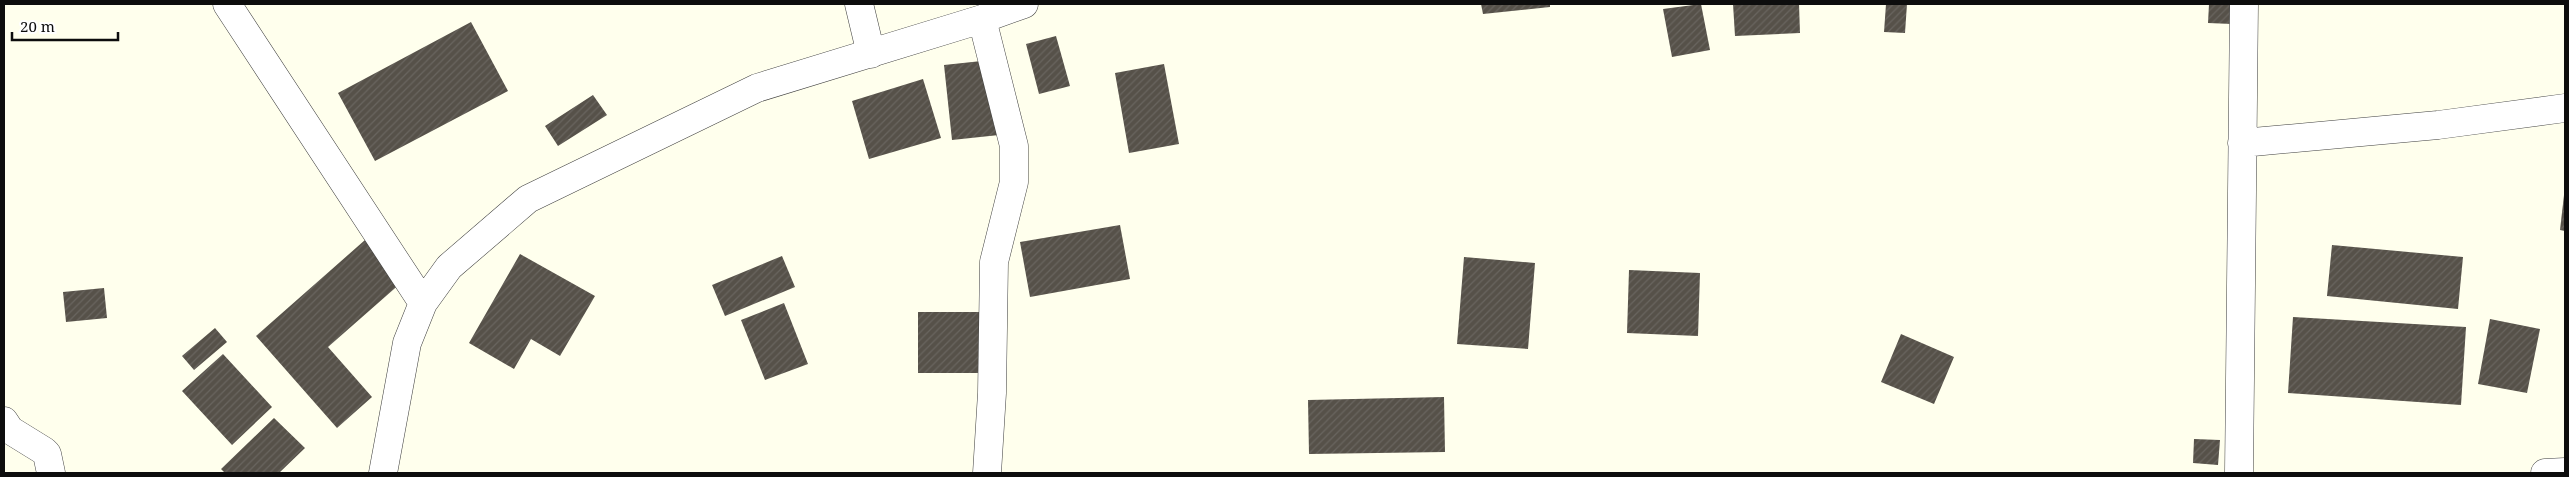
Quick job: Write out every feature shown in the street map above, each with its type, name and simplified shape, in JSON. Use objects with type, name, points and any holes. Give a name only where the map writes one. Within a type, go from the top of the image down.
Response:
[{"type":"street","points":[[227,4],[423,303]]},
{"type":"street","points":[[859,4],[871,54]]},
{"type":"street","points":[[383,473],[407,343],[423,303],[449,267],[528,199],[757,88],[871,54],[1024,4]]},
{"type":"street","points":[[2239,473],[2244,4]]},
{"type":"street","points":[[982,19],[1014,146],[1014,182],[994,262],[992,393],[987,473]]},
{"type":"street","points":[[2242,142],[2438,125],[2565,108]]},
{"type":"street","points":[[4,422],[10,430],[47,454],[51,473]]},
{"type":"street","points":[[2545,473],[2565,472]]},
{"type":"building","points":[[1481,4],[1550,4],[1550,7],[1483,14]]},
{"type":"building","points":[[1701,4],[1710,50],[1672,57],[1663,9]]},
{"type":"building","points":[[1733,4],[1799,4],[1800,33],[1735,36]]},
{"type":"building","points":[[1886,4],[1907,4],[1905,33],[1884,32]]},
{"type":"building","points":[[2209,4],[2233,4],[2232,24],[2208,23]]},
{"type":"building","points":[[471,22],[508,91],[375,161],[338,93]]},
{"type":"building","points":[[1056,36],[1070,86],[1039,94],[1026,44]]},
{"type":"building","points":[[991,60],[999,135],[952,140],[944,65]]},
{"type":"building","points":[[1164,64],[1179,144],[1129,153],[1115,73]]},
{"type":"building","points":[[923,79],[941,138],[869,159],[852,101]]},
{"type":"building","points":[[593,95],[607,115],[558,146],[545,126]]},
{"type":"building","points":[[2565,195],[2565,231],[2560,230]]},
{"type":"building","points":[[1120,225],[1130,279],[1030,297],[1020,242]]},
{"type":"building","points":[[365,240],[402,282],[328,347],[372,397],[337,428],[256,336]]},
{"type":"building","points":[[2332,245],[2463,257],[2458,309],[2327,296]]},
{"type":"building","points":[[520,254],[595,296],[560,356],[531,339],[514,369],[469,343]]},
{"type":"building","points":[[782,256],[795,287],[725,316],[712,285]]},
{"type":"building","points":[[1464,257],[1535,263],[1528,349],[1457,344]]},
{"type":"building","points":[[1629,270],[1700,273],[1698,336],[1627,333]]},
{"type":"building","points":[[104,288],[107,318],[66,322],[63,292]]},
{"type":"building","points":[[784,303],[808,364],[765,380],[741,320]]},
{"type":"building","points":[[918,312],[985,312],[985,373],[918,373]]},
{"type":"building","points":[[2293,317],[2466,327],[2461,405],[2288,393]]},
{"type":"building","points":[[2490,319],[2540,329],[2527,393],[2478,384]]},
{"type":"building","points":[[215,328],[227,342],[194,370],[182,356]]},
{"type":"building","points":[[1901,334],[1954,357],[1934,404],[1881,382]]},
{"type":"building","points":[[223,354],[272,407],[232,445],[182,391]]},
{"type":"building","points":[[1444,397],[1445,452],[1309,454],[1308,400]]},
{"type":"building","points":[[274,418],[305,448],[279,473],[225,473],[221,469]]},
{"type":"building","points":[[2194,439],[2220,440],[2218,465],[2193,463]]}]
